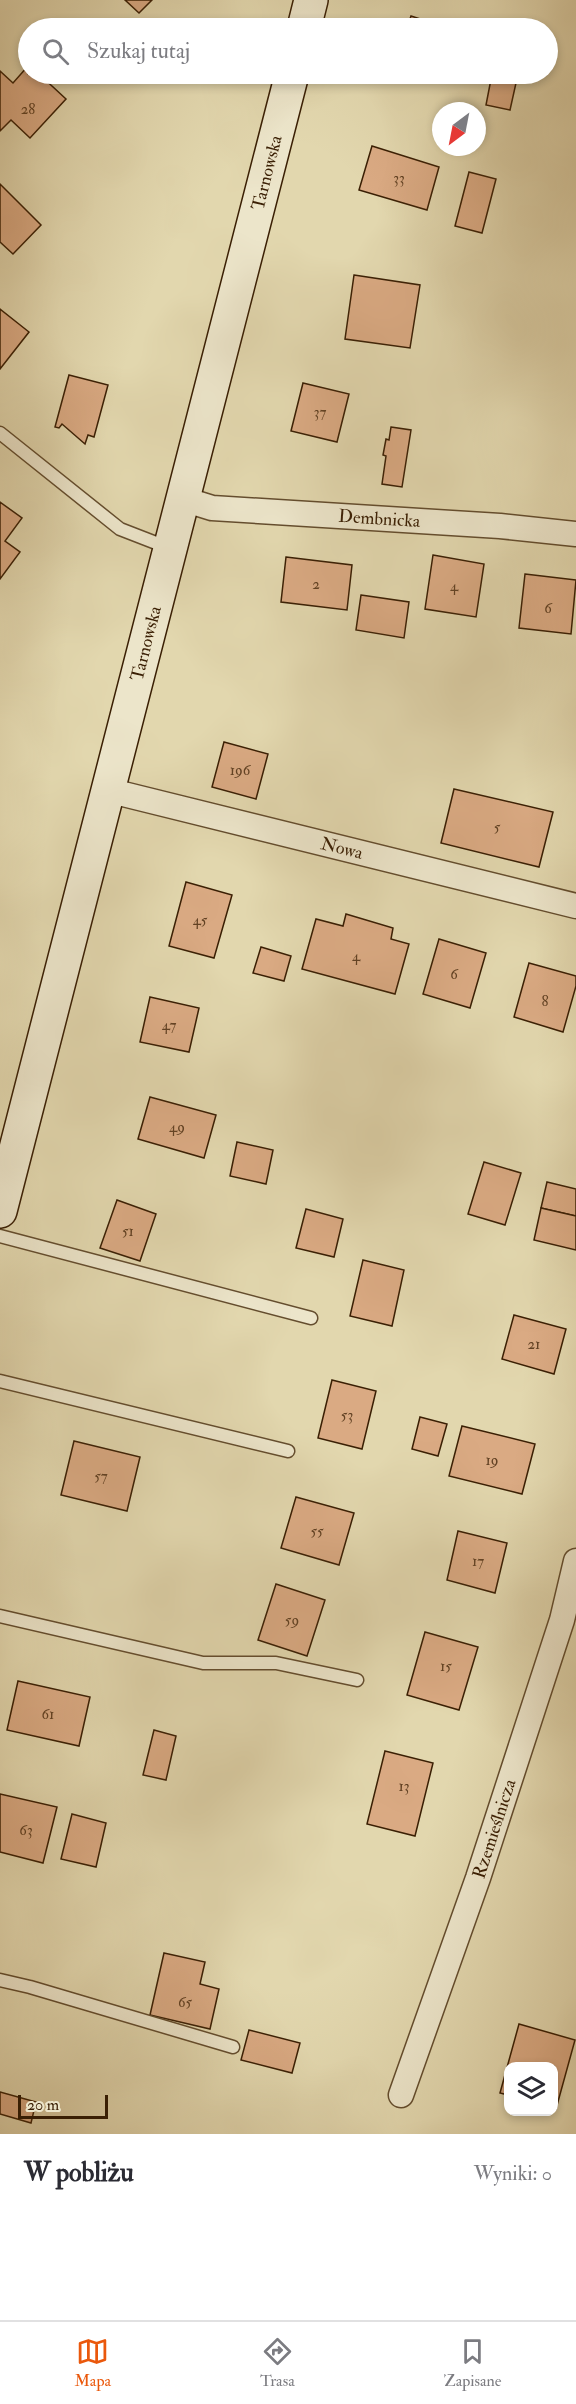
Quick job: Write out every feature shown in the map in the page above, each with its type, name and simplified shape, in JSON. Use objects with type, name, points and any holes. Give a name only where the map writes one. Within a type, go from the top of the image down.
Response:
[{"type":"main road","points":[[306,18],[311,0]]},
{"type":"main road","name":"Tarnowska","points":[[0,1211],[289,84]]},
{"type":"street","name":"Dembnicka","points":[[183,499],[212,508],[500,526],[576,534]]},
{"type":"street","name":"Nowa","points":[[107,790],[576,906]]},
{"type":"street","name":"Rzemieślnicza","points":[[401,2095],[478,1878],[562,1620],[576,1561]]},
{"type":"lane","points":[[0,433],[120,529],[170,548]]},
{"type":"lane","points":[[0,1236],[312,1318]]},
{"type":"lane","points":[[0,1381],[288,1451]]},
{"type":"lane","points":[[0,1616],[203,1663],[276,1663],[357,1680]]},
{"type":"lane","points":[[0,1980],[234,2047]]},
{"type":"building","points":[[125,0],[152,0],[139,13]]},
{"type":"building","points":[[0,71],[13,83],[18,77],[18,84],[50,84],[66,99],[30,138],[11,120],[0,131]]},
{"type":"building","points":[[490,84],[516,84],[510,110],[486,105]]},
{"type":"building","points":[[372,146],[439,167],[427,210],[359,190]]},
{"type":"building","points":[[469,172],[496,179],[482,233],[455,226]]},
{"type":"building","points":[[0,184],[41,225],[13,254],[0,242]]},
{"type":"building","points":[[354,275],[420,285],[410,348],[345,339]]},
{"type":"building","points":[[0,309],[29,332],[0,369]]},
{"type":"building","points":[[69,375],[108,385],[94,437],[88,435],[85,444],[62,424],[59,428],[55,427]]},
{"type":"building","points":[[303,383],[349,394],[337,442],[291,431]]},
{"type":"building","points":[[391,427],[411,430],[402,487],[382,484],[386,456],[383,455]]},
{"type":"building","points":[[0,502],[22,518],[5,541],[20,552],[0,579]]},
{"type":"building","points":[[433,555],[484,564],[476,617],[425,609]]},
{"type":"building","points":[[286,557],[352,565],[347,610],[281,602]]},
{"type":"building","points":[[525,574],[576,580],[571,634],[519,628]]},
{"type":"building","points":[[361,595],[409,602],[404,638],[356,630]]},
{"type":"building","points":[[224,742],[268,754],[256,799],[212,787]]},
{"type":"building","points":[[454,789],[553,812],[539,867],[441,843]]},
{"type":"building","points":[[186,882],[232,895],[214,958],[169,946]]},
{"type":"building","points":[[346,914],[393,928],[391,939],[409,944],[395,994],[302,969],[316,919],[343,926]]},
{"type":"building","points":[[439,939],[486,953],[470,1008],[423,994]]},
{"type":"building","points":[[261,947],[291,956],[284,981],[253,973]]},
{"type":"building","points":[[529,963],[576,976],[576,986],[563,1032],[514,1017]]},
{"type":"building","points":[[150,997],[199,1008],[189,1052],[140,1042]]},
{"type":"building","points":[[150,1097],[216,1115],[204,1158],[138,1139]]},
{"type":"building","points":[[237,1142],[273,1150],[266,1184],[230,1176]]},
{"type":"building","points":[[484,1162],[521,1173],[505,1225],[468,1214]]},
{"type":"building","points":[[547,1182],[576,1189],[576,1216],[541,1208]]},
{"type":"building","points":[[117,1200],[156,1214],[140,1261],[100,1248]]},
{"type":"building","points":[[541,1208],[576,1216],[576,1250],[534,1240]]},
{"type":"building","points":[[306,1209],[343,1219],[334,1257],[296,1248]]},
{"type":"building","points":[[363,1260],[404,1270],[392,1326],[350,1316]]},
{"type":"building","points":[[514,1315],[566,1329],[554,1374],[502,1359]]},
{"type":"building","points":[[332,1380],[376,1391],[362,1449],[318,1438]]},
{"type":"building","points":[[420,1417],[447,1424],[438,1456],[412,1449]]},
{"type":"building","points":[[462,1426],[535,1444],[522,1494],[449,1476]]},
{"type":"building","points":[[74,1441],[140,1457],[127,1511],[61,1495]]},
{"type":"building","points":[[296,1497],[354,1513],[339,1565],[281,1548]]},
{"type":"building","points":[[458,1531],[507,1543],[495,1593],[447,1580]]},
{"type":"building","points":[[276,1584],[325,1600],[307,1656],[258,1640]]},
{"type":"building","points":[[425,1632],[478,1647],[459,1710],[407,1695]]},
{"type":"building","points":[[18,1681],[90,1697],[79,1746],[7,1730]]},
{"type":"building","points":[[154,1730],[176,1736],[166,1780],[143,1775]]},
{"type":"building","points":[[385,1751],[433,1763],[415,1836],[367,1824]]},
{"type":"building","points":[[0,1794],[57,1807],[43,1863],[0,1852]]},
{"type":"building","points":[[72,1814],[106,1823],[96,1867],[61,1859]]},
{"type":"building","points":[[164,1953],[205,1962],[200,1984],[219,1989],[210,2029],[150,2015]]},
{"type":"building","points":[[519,2024],[575,2040],[558,2102],[558,2062],[509,2062]]},
{"type":"building","points":[[249,2030],[300,2043],[292,2073],[241,2060]]},
{"type":"building","points":[[504,2078],[504,2094],[500,2093]]},
{"type":"building","points":[[0,2092],[36,2102],[31,2123],[0,2114]]}]
